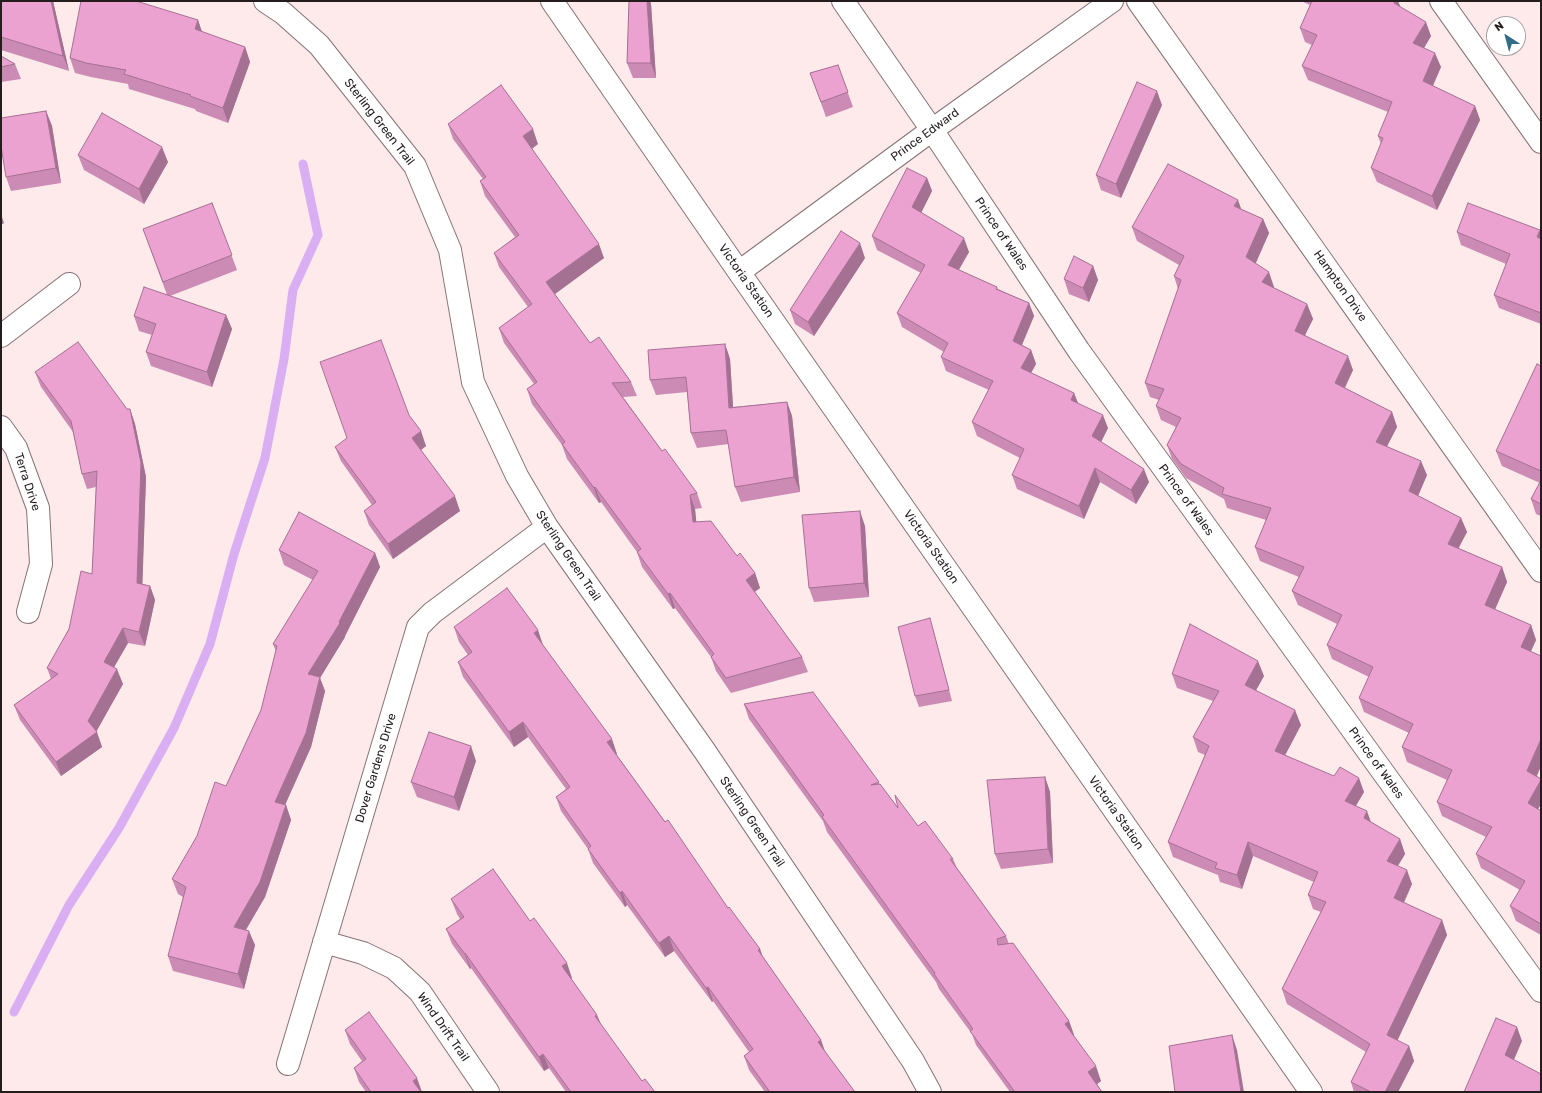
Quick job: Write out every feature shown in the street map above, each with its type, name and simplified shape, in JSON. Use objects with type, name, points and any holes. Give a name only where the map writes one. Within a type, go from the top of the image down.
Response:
[{"type":"street","name":"Sterling Green Trail","points":[[265,1],[283,13],[320,46],[414,166],[450,250],[473,382],[517,476],[546,527],[708,756],[913,1061],[930,1092]]},
{"type":"street","name":"Victoria Station","points":[[552,1],[738,272],[1311,1092]]},
{"type":"street","name":"Prince of Wales","points":[[843,1],[932,130],[1079,351],[1541,991]]},
{"type":"street","name":"Prince Edward","points":[[738,272],[1112,1]]},
{"type":"street","name":"Hampton Drive","points":[[1138,1],[1541,572]]},
{"type":"street","points":[[1441,1],[1541,142]]},
{"type":"street","points":[[1,336],[69,284]]},
{"type":"street","name":"Terra Drive","points":[[1,427],[16,448],[38,508],[41,564],[28,612]]},
{"type":"street","name":"Dover Gardens Drive","points":[[288,1064],[418,627],[432,613],[546,527]]},
{"type":"street","name":"Wind Drift Trail","points":[[324,942],[363,953],[394,968],[420,992],[488,1092]]},
{"type":"building","points":[[1,1],[51,1],[63,56],[1,37]]},
{"type":"building","points":[[81,1],[136,1],[198,20],[195,29],[245,47],[223,108],[190,96],[191,95],[124,74],[126,70],[86,63],[70,58]]},
{"type":"building","points":[[629,1],[647,1],[651,63],[627,63]]},
{"type":"building","points":[[1312,1],[1395,1],[1394,3],[1426,22],[1413,43],[1435,53],[1423,81],[1475,106],[1432,196],[1371,168],[1383,138],[1378,136],[1392,102],[1302,66],[1317,35],[1300,28]]},
{"type":"building","points":[[1,56],[15,64],[1,67]]},
{"type":"building","points":[[838,65],[848,92],[821,102],[810,73]]},
{"type":"building","points":[[1137,82],[1157,91],[1116,184],[1096,175]]},
{"type":"building","points":[[501,85],[533,129],[523,136],[599,244],[546,282],[590,343],[599,337],[631,382],[612,383],[662,451],[665,449],[697,493],[690,495],[693,522],[711,521],[737,556],[740,553],[755,573],[746,580],[802,657],[726,678],[711,657],[714,654],[670,593],[668,594],[637,552],[641,549],[562,444],[565,442],[527,389],[537,382],[499,328],[532,304],[494,253],[519,235],[480,181],[486,177],[448,124]]},
{"type":"building","points":[[46,111],[56,168],[6,177],[1,146],[1,118]]},
{"type":"building","points":[[102,113],[162,147],[139,189],[78,155]]},
{"type":"building","points":[[1168,164],[1238,200],[1234,206],[1263,219],[1246,257],[1269,272],[1262,282],[1307,304],[1295,331],[1348,356],[1335,383],[1392,412],[1376,442],[1421,461],[1409,491],[1461,518],[1448,544],[1502,567],[1485,605],[1531,625],[1521,647],[1541,656],[1541,739],[1527,771],[1541,779],[1528,803],[1541,811],[1541,924],[1510,906],[1525,881],[1476,854],[1492,827],[1437,802],[1452,770],[1402,747],[1413,724],[1359,698],[1373,667],[1327,645],[1342,615],[1292,591],[1304,567],[1255,547],[1271,508],[1222,494],[1224,488],[1181,464],[1167,445],[1181,418],[1156,406],[1164,389],[1145,383],[1181,280],[1174,276],[1184,256],[1132,227]]},
{"type":"building","points":[[907,168],[927,178],[912,207],[964,238],[948,265],[997,287],[996,289],[1029,303],[1013,341],[1031,350],[1021,368],[1074,393],[1071,400],[1103,415],[1092,436],[1144,469],[1131,490],[1095,468],[1079,506],[1012,475],[1024,449],[972,422],[993,381],[941,357],[948,343],[897,313],[925,265],[872,236]]},
{"type":"building","points":[[212,203],[232,255],[163,282],[143,229]]},
{"type":"building","points":[[1468,203],[1540,230],[1537,237],[1541,239],[1541,313],[1494,295],[1510,254],[1457,232]]},
{"type":"building","points":[[841,231],[860,243],[808,322],[790,310]]},
{"type":"building","points":[[1074,256],[1093,266],[1083,288],[1064,279]]},
{"type":"building","points":[[144,287],[226,315],[207,372],[146,352],[156,324],[134,316]]},
{"type":"building","points":[[381,340],[409,415],[421,431],[412,438],[455,496],[388,544],[364,511],[376,502],[335,447],[347,438],[320,362]]},
{"type":"building","points":[[78,342],[127,409],[130,409],[141,463],[137,583],[150,586],[139,632],[123,628],[104,662],[117,669],[88,721],[97,732],[56,762],[14,705],[58,674],[47,668],[69,629],[81,571],[92,574],[97,471],[82,474],[71,421],[35,372]]},
{"type":"building","points":[[725,344],[729,408],[787,402],[794,477],[735,487],[726,430],[691,433],[686,377],[650,380],[648,350]]},
{"type":"building","points":[[1537,364],[1541,366],[1541,471],[1496,451]]},
{"type":"building","points":[[1541,480],[1541,504],[1531,499]]},
{"type":"building","points":[[860,511],[864,583],[809,588],[802,515]]},
{"type":"building","points":[[299,512],[375,553],[339,622],[340,623],[308,674],[320,677],[306,733],[275,802],[286,805],[260,882],[234,927],[249,931],[238,974],[168,956],[186,887],[172,879],[197,836],[215,782],[226,786],[261,710],[277,646],[273,644],[318,571],[279,550]]},
{"type":"building","points":[[507,588],[538,630],[534,633],[612,739],[607,742],[665,822],[668,820],[728,908],[729,907],[760,949],[758,950],[821,1040],[818,1042],[855,1092],[770,1092],[744,1056],[753,1049],[708,987],[706,988],[669,936],[659,943],[622,891],[620,893],[588,849],[591,846],[556,797],[570,787],[523,722],[509,732],[458,662],[472,652],[454,627]]},
{"type":"building","points":[[930,618],[949,690],[915,696],[898,627]]},
{"type":"building","points":[[1190,624],[1258,661],[1245,685],[1295,710],[1275,751],[1334,776],[1340,767],[1359,778],[1345,801],[1367,811],[1364,818],[1400,839],[1387,861],[1407,870],[1394,898],[1442,920],[1387,1035],[1409,1046],[1385,1092],[1371,1092],[1351,1082],[1370,1044],[1282,989],[1326,902],[1308,895],[1318,872],[1248,842],[1237,875],[1215,868],[1217,863],[1168,842],[1209,746],[1193,737],[1219,691],[1172,674]]},
{"type":"building","points":[[813,692],[879,782],[871,785],[880,784],[898,808],[895,795],[918,826],[925,821],[953,859],[950,859],[1006,936],[997,939],[998,945],[1013,943],[1069,1021],[1065,1024],[1096,1066],[1088,1072],[1102,1092],[1015,1092],[970,1031],[973,1029],[934,974],[935,973],[822,817],[824,815],[744,704]]},
{"type":"building","points":[[429,732],[471,746],[454,797],[411,782]]},
{"type":"building","points":[[1045,777],[1048,849],[995,854],[987,780]]},
{"type":"building","points":[[493,869],[530,921],[534,918],[567,963],[562,966],[597,1015],[595,1016],[642,1081],[645,1079],[655,1092],[571,1092],[543,1054],[539,1057],[465,953],[446,929],[464,917],[451,899]]},
{"type":"building","points":[[369,1012],[417,1078],[413,1081],[421,1092],[371,1092],[354,1068],[366,1059],[345,1030]]},
{"type":"building","points":[[1496,1018],[1517,1027],[1505,1055],[1541,1074],[1541,1092],[1464,1092]]},
{"type":"building","points":[[1232,1035],[1241,1092],[1175,1092],[1169,1046]]},
{"type":"waterway","points":[[14,1012],[69,905],[119,828],[174,728],[210,644],[234,554],[265,458],[284,359],[293,290],[318,235],[303,164]]}]
